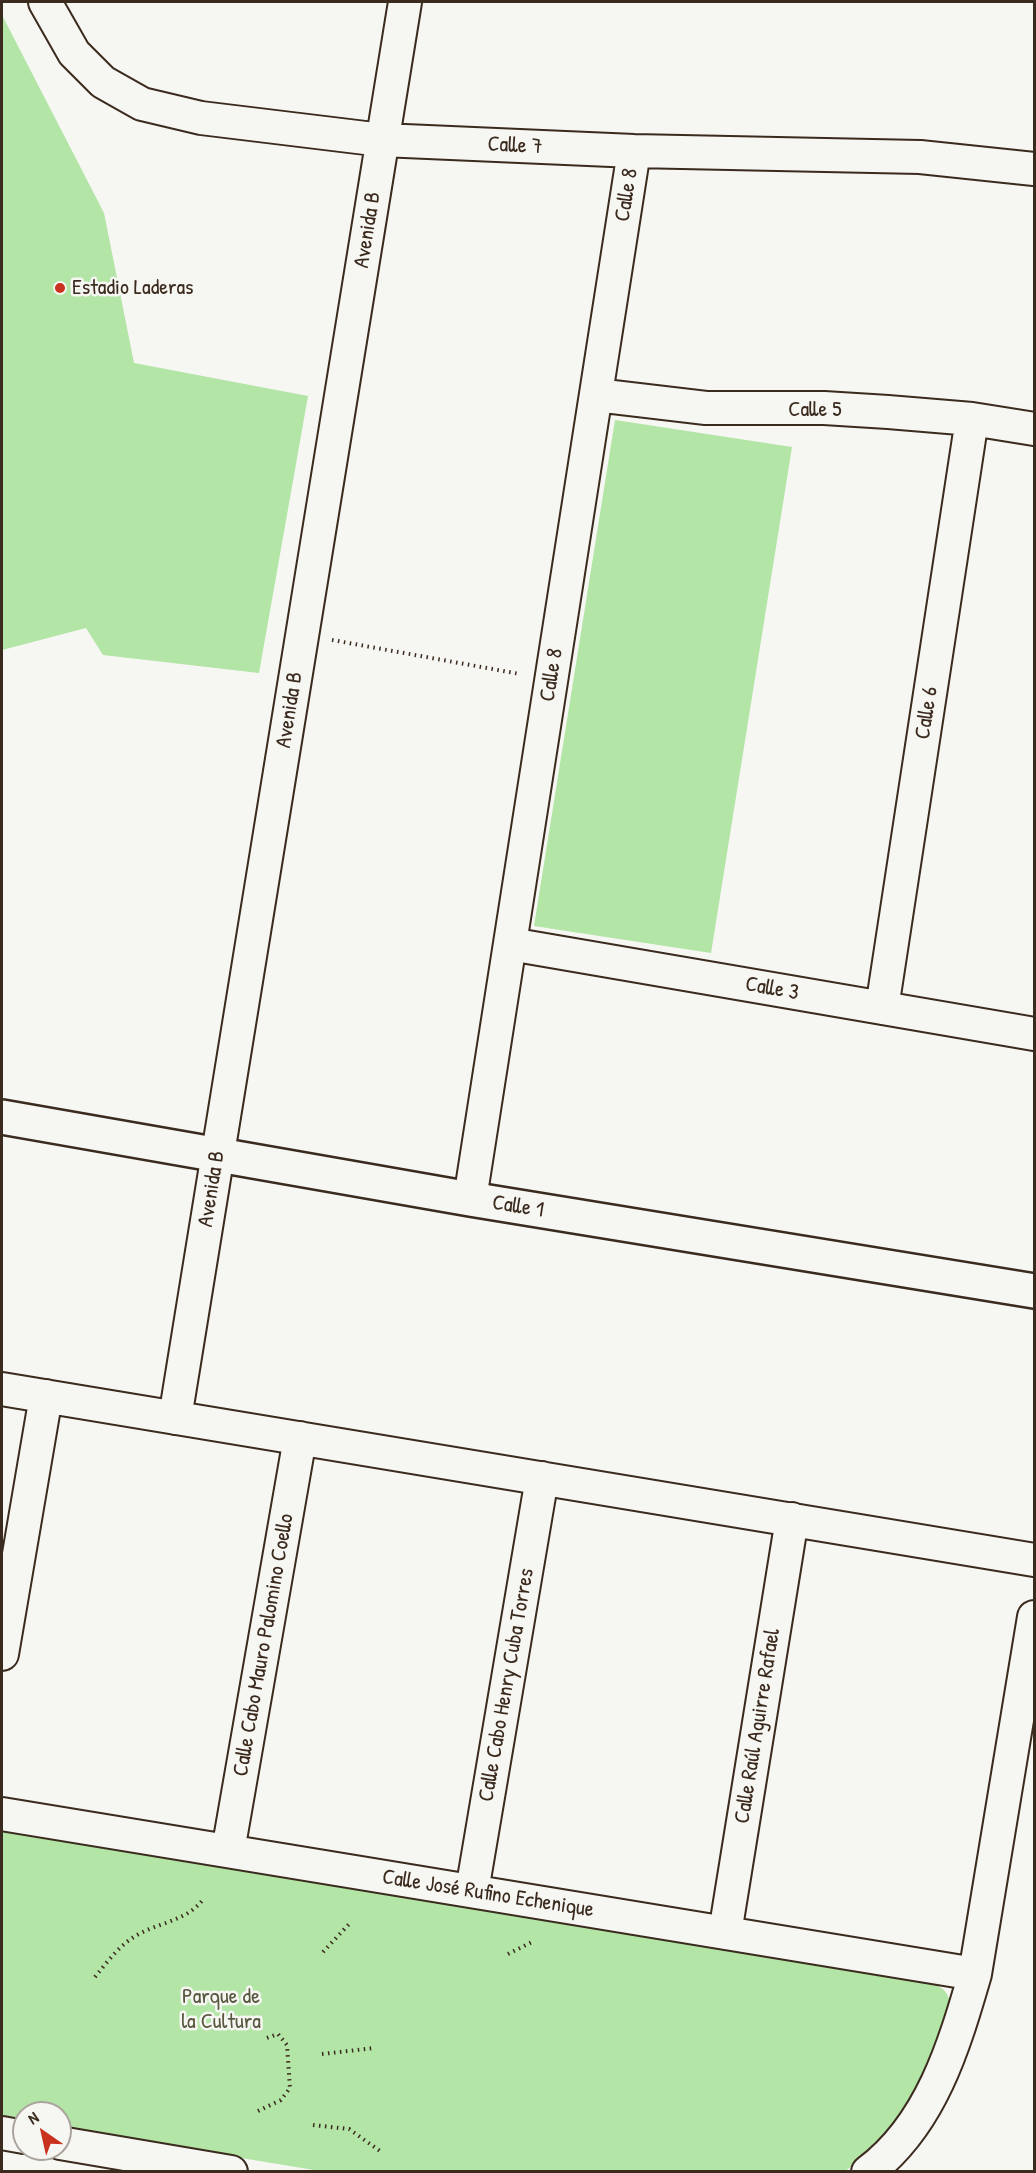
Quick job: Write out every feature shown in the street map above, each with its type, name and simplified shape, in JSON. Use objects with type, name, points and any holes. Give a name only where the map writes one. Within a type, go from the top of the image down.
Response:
[{"type":"street","name":"Calle 7","points":[[45,2],[74,53],[103,82],[142,104],[201,118],[382,140],[634,151],[920,157],[1035,169]]},
{"type":"street","name":"Avenida B","points":[[175,1418],[405,2]]},
{"type":"street","name":"Calle 8","points":[[470,1199],[634,151]]},
{"type":"street","name":"Calle 5","points":[[596,396],[706,408],[824,408],[972,419],[1035,429]]},
{"type":"street","name":"Calle 6","points":[[882,1008],[972,419]]},
{"type":"street","name":"Calle 3","points":[[510,944],[1035,1034]]},
{"type":"street","name":"Calle 1","points":[[2,1118],[470,1199],[1035,1291]]},
{"type":"street","points":[[2,1389],[1035,1560]]},
{"type":"street","points":[[2,1654],[6,1597],[46,1396]]},
{"type":"street","name":"Calle Cabo Mauro Palomino Coello","points":[[228,1851],[300,1438]]},
{"type":"street","name":"Calle Cabo Henry Cuba Torres","points":[[472,1891],[543,1478]]},
{"type":"street","name":"Calle Raúl Aguirre Rafael","points":[[725,1933],[792,1520]]},
{"type":"street","points":[[885,2167],[907,2136],[931,2094],[961,2022],[975,1974],[1035,1617]]},
{"type":"street","name":"Calle José Rufino Echenique","points":[[2,1814],[975,1974]]},
{"type":"street","points":[[72,2145],[231,2172]]},
{"type":"path","points":[[302,635],[551,680]]},
{"type":"path","points":[[95,1977],[125,1942],[138,1934],[175,1920],[192,1910],[204,1898]]},
{"type":"path","points":[[323,1952],[351,1922]]},
{"type":"path","points":[[508,1954],[534,1941]]},
{"type":"path","points":[[258,2111],[281,2100],[290,2088],[287,2044],[278,2034],[264,2039]]},
{"type":"path","points":[[322,2054],[374,2048]]},
{"type":"path","points":[[313,2125],[349,2129],[380,2151]]},
{"type":"green space","name":"Estadio Laderas","points":[[2,15],[104,213],[134,363],[308,396],[259,673],[103,655],[86,628],[2,650]]},
{"type":"green space","points":[[615,420],[792,447],[711,953],[534,926]]},
{"type":"green space","name":"Parque de la Cultura","points":[[2,1827],[932,1984],[941,1987],[946,1992],[951,2009],[926,2072],[902,2119],[883,2141],[845,2171],[320,2171],[72,2130],[72,2101],[12,2101],[12,2120],[2,2118]]},
{"type":"place","name":"Estadio Laderas","points":[[60,288]]}]
